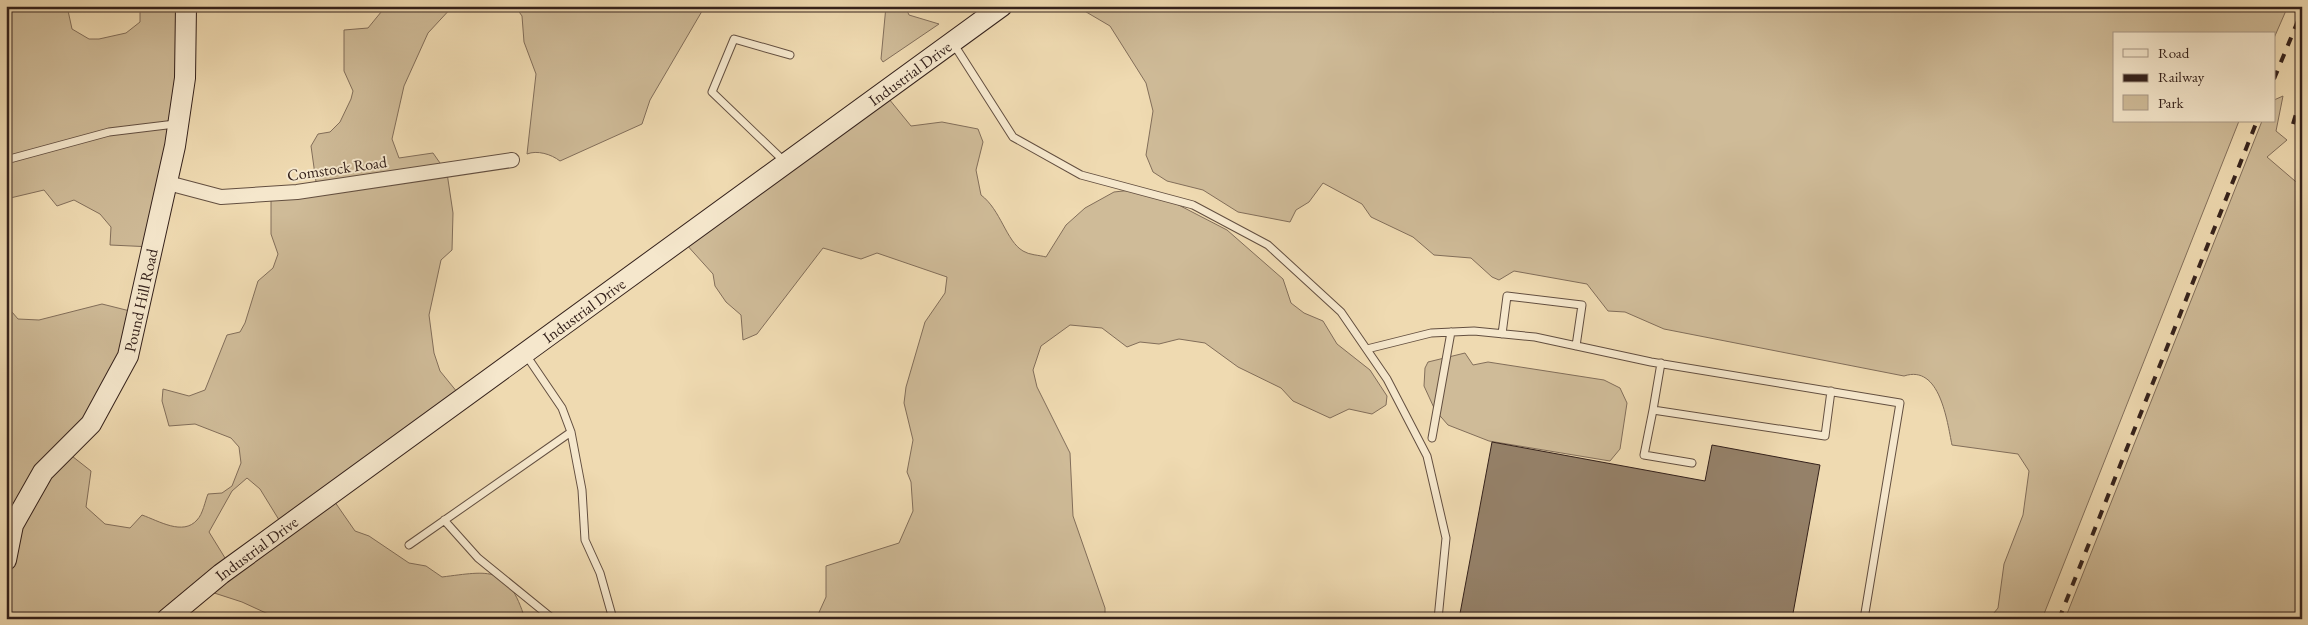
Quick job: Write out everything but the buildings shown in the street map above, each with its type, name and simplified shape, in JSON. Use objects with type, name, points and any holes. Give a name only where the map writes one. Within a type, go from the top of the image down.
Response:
[{"type":"street","name":"Pound Hill Road","points":[[6,560],[13,525],[43,472],[91,424],[128,356],[142,286],[168,183],[178,124],[185,78],[186,6]]},
{"type":"street","name":"Industrial Drive","points":[[167,619],[221,574],[1002,6]]},
{"type":"street","name":"Comstock Road","points":[[168,183],[220,197],[297,192],[512,160]]},
{"type":"lane","points":[[787,164],[712,92],[734,39],[790,55]]},
{"type":"lane","points":[[953,42],[1013,137],[1081,175],[1193,205],[1268,246],[1341,312],[1387,378],[1427,456],[1446,538],[1438,619]]},
{"type":"lane","points":[[6,160],[109,132],[178,124]]},
{"type":"lane","points":[[1502,334],[1507,296],[1582,305],[1576,346]]},
{"type":"lane","points":[[1367,349],[1431,333],[1474,331],[1535,337],[1661,363],[1900,403],[1864,619]]},
{"type":"lane","points":[[1432,438],[1451,332]]},
{"type":"lane","points":[[524,353],[562,408],[571,432],[582,490],[585,540],[600,574],[613,619]]},
{"type":"lane","points":[[1661,363],[1644,455],[1692,463]]},
{"type":"lane","points":[[1653,410],[1825,436],[1831,391]]},
{"type":"lane","points":[[409,545],[571,432]]},
{"type":"lane","points":[[444,520],[478,558],[553,619]]},
{"type":"green space","points":[[6,6],[67,6],[72,29],[89,39],[99,39],[126,33],[140,22],[140,6],[188,6],[153,247],[110,245],[111,227],[100,214],[74,200],[57,206],[44,190],[6,199]]},
{"type":"green space","points":[[386,6],[453,6],[428,33],[404,86],[392,139],[399,158],[433,153],[447,173],[453,213],[452,250],[441,260],[429,315],[434,353],[440,371],[462,398],[330,495],[355,531],[369,536],[409,563],[426,566],[442,577],[485,573],[504,580],[519,601],[525,619],[279,619],[242,602],[205,590],[170,619],[6,619],[6,305],[18,319],[39,320],[102,304],[134,312],[123,351],[86,417],[63,449],[91,471],[86,507],[105,524],[130,528],[142,515],[171,526],[185,527],[191,525],[201,514],[208,494],[222,493],[232,486],[241,463],[239,447],[231,438],[195,424],[169,426],[162,401],[163,389],[189,396],[205,390],[227,335],[240,332],[245,323],[258,281],[273,268],[278,254],[271,234],[271,195],[317,189],[311,146],[318,134],[330,132],[340,122],[353,91],[344,71],[344,30],[368,28]],"holes":[[[247,478],[260,489],[284,528],[230,566],[209,532],[232,491]]]},
{"type":"green space","points":[[515,6],[705,6],[650,100],[642,124],[560,161],[544,153],[535,152],[527,154],[536,74],[524,42],[522,16]]},
{"type":"green space","points":[[886,6],[905,6],[909,15],[939,24],[883,62],[881,59]]},
{"type":"green space","points":[[1076,6],[1463,6],[1494,12],[1499,6],[2288,6],[2276,33],[2113,32],[2113,122],[2239,122],[2042,619],[1989,619],[1998,608],[2004,564],[2023,515],[2029,471],[2018,454],[1952,445],[1940,397],[1934,386],[1926,378],[1916,375],[1904,376],[1664,329],[1625,312],[1608,311],[1587,284],[1514,271],[1499,280],[1492,277],[1471,258],[1434,255],[1413,237],[1371,217],[1362,204],[1323,183],[1309,202],[1296,210],[1290,222],[1238,212],[1203,190],[1167,181],[1153,172],[1146,155],[1153,111],[1146,83],[1110,26]]},
{"type":"green space","points":[[2283,96],[2276,131],[2287,140],[2267,157],[2302,187],[2302,619],[2065,619],[2262,122],[2276,122],[2276,99]]},
{"type":"green space","points":[[889,99],[911,126],[942,122],[978,129],[983,142],[976,170],[981,195],[994,209],[1012,240],[1025,252],[1046,257],[1066,225],[1085,208],[1114,192],[1132,190],[1167,199],[1227,230],[1283,279],[1291,303],[1304,313],[1323,321],[1337,344],[1370,370],[1387,396],[1386,405],[1372,414],[1349,409],[1330,418],[1293,401],[1281,388],[1238,367],[1205,343],[1179,339],[1159,344],[1140,342],[1127,347],[1102,328],[1070,325],[1041,346],[1033,370],[1037,387],[1070,453],[1073,516],[1105,608],[1105,619],[816,619],[826,597],[826,566],[899,543],[913,511],[911,482],[907,472],[913,440],[904,403],[906,387],[925,322],[945,293],[947,277],[877,253],[861,259],[823,248],[757,334],[743,340],[741,315],[726,302],[715,286],[713,274],[685,243]]},
{"type":"green space","points":[[1465,353],[1473,365],[1488,362],[1604,380],[1620,388],[1627,403],[1620,449],[1610,461],[1489,441],[1448,425],[1435,410],[1424,386],[1425,368],[1428,362]]},
{"type":"railway","points":[[2276,74],[2302,11]]},
{"type":"railway","points":[[2293,124],[2302,94]]},
{"type":"railway","points":[[2059,619],[2257,122]]}]
